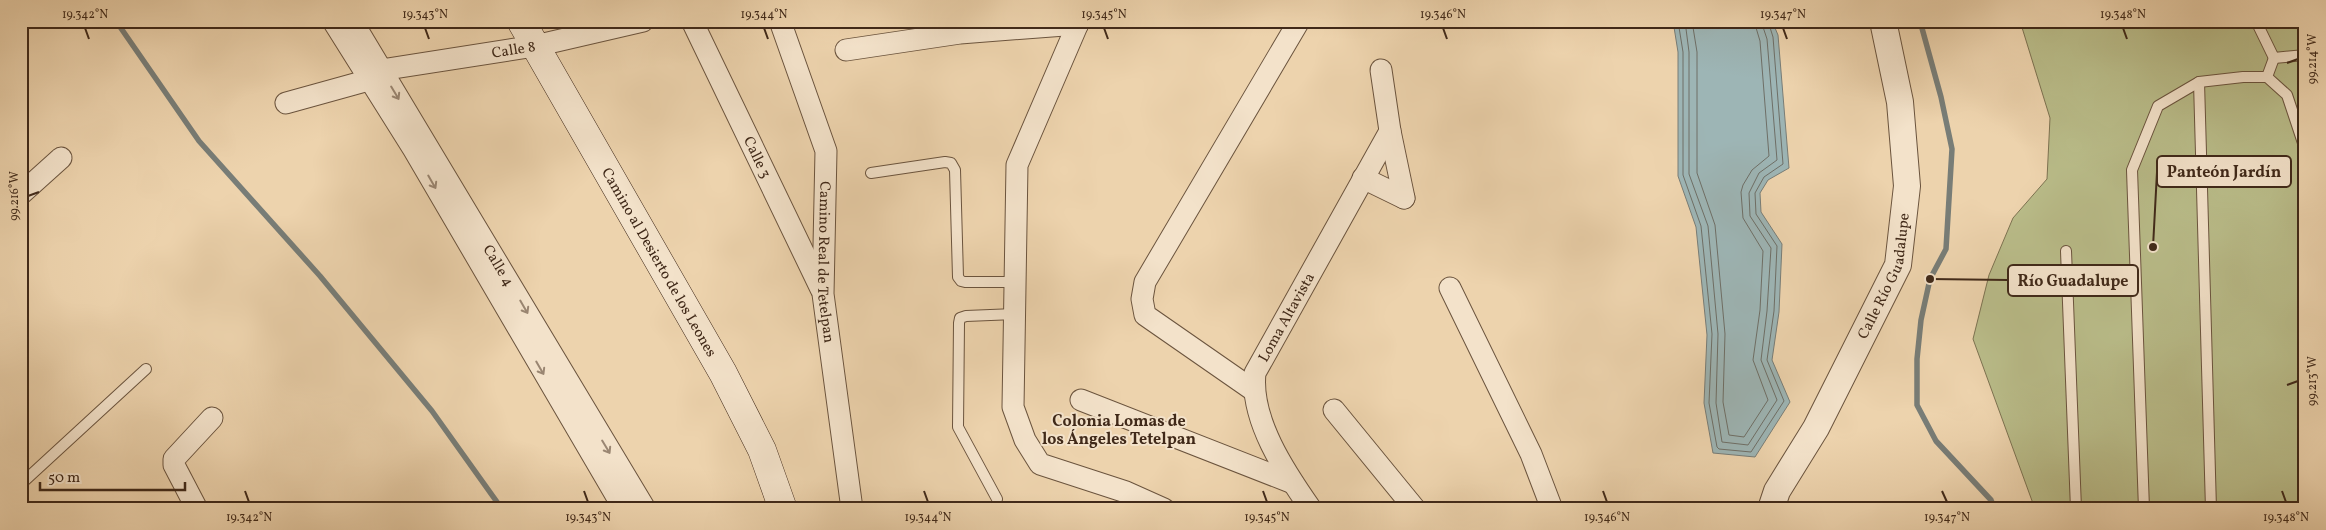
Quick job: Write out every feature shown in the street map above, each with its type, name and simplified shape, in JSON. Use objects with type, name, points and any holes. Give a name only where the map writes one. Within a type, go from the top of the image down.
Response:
[{"type":"main road","name":"Camino al Desierto de los Leones","points":[[521,21],[723,373],[762,450],[783,509]]},
{"type":"street","name":"Calle 4","points":[[333,21],[375,75],[644,509]]},
{"type":"street","name":"Calle 4","points":[[352,21],[375,75],[414,150],[624,509]]},
{"type":"street","name":"Calle 8","points":[[286,103],[375,75],[535,46],[643,21]]},
{"type":"street","name":"Calle 3","points":[[692,21],[823,294]]},
{"type":"street","name":"Camino Real de Tetelpan","points":[[780,21],[826,151],[823,294],[852,509]]},
{"type":"street","points":[[1253,390],[1145,315],[1142,299],[1145,282],[1299,21]]},
{"type":"street","name":"Calle Río Guadalupe","points":[[1771,509],[1778,491],[1816,428],[1898,266],[1907,186],[1900,102],[1883,21]]},
{"type":"street","points":[[846,50],[960,33],[1078,22],[1017,165],[1014,407],[1025,440],[1040,464],[1126,492],[1164,509]]},
{"type":"street","points":[[1363,178],[1404,198],[1390,131],[1381,70]]},
{"type":"street","name":"Loma Altavista","points":[[1311,509],[1292,483],[1260,418],[1253,390],[1255,373],[1390,131]]},
{"type":"street","points":[[21,194],[61,158]]},
{"type":"street","points":[[1450,288],[1531,454],[1552,509]]},
{"type":"street","points":[[1082,400],[1292,483]]},
{"type":"street","points":[[1334,410],[1415,509]]},
{"type":"street","points":[[198,509],[174,465],[174,459],[212,418]]},
{"type":"lane","points":[[2256,21],[2274,58],[2267,77]]},
{"type":"lane","points":[[2274,58],[2305,55]]},
{"type":"lane","points":[[2144,509],[2132,170],[2158,106],[2199,82],[2243,77],[2267,77],[2287,95],[2305,149]]},
{"type":"lane","points":[[2199,82],[2211,509]]},
{"type":"lane","points":[[871,173],[945,162],[951,163],[954,170],[958,277],[960,281],[1016,282]]},
{"type":"lane","points":[[2066,251],[2076,509]]},
{"type":"lane","points":[[998,499],[958,427],[959,323],[960,318],[966,316],[1015,314]]},
{"type":"lane","points":[[21,484],[146,369]]},
{"type":"green space","points":[[2020,21],[2305,21],[2305,509],[2035,509],[1973,339],[1989,275],[2013,218],[2047,179],[2050,118]]},
{"type":"water","points":[[1673,21],[1772,21],[1778,35],[1789,168],[1768,180],[1760,193],[1761,212],[1782,244],[1779,312],[1772,360],[1790,402],[1755,457],[1713,453],[1704,403],[1707,335],[1696,227],[1678,176],[1678,52]]},
{"type":"waterway","points":[[116,21],[199,141],[320,276],[432,411],[502,509]]},
{"type":"waterway","points":[[1920,21],[1941,97],[1952,149],[1946,249],[1930,279],[1921,320],[1917,359],[1917,405],[1936,441],[1991,500],[1995,509]]},
{"type":"place","name":"Panteón Jardín","points":[[2153,247]]},
{"type":"place","name":"Río Guadalupe","points":[[1930,279]]},
{"type":"district","name":"Colonia Lomas de los Ángeles Tetelpan","points":[[1119,429]]}]
